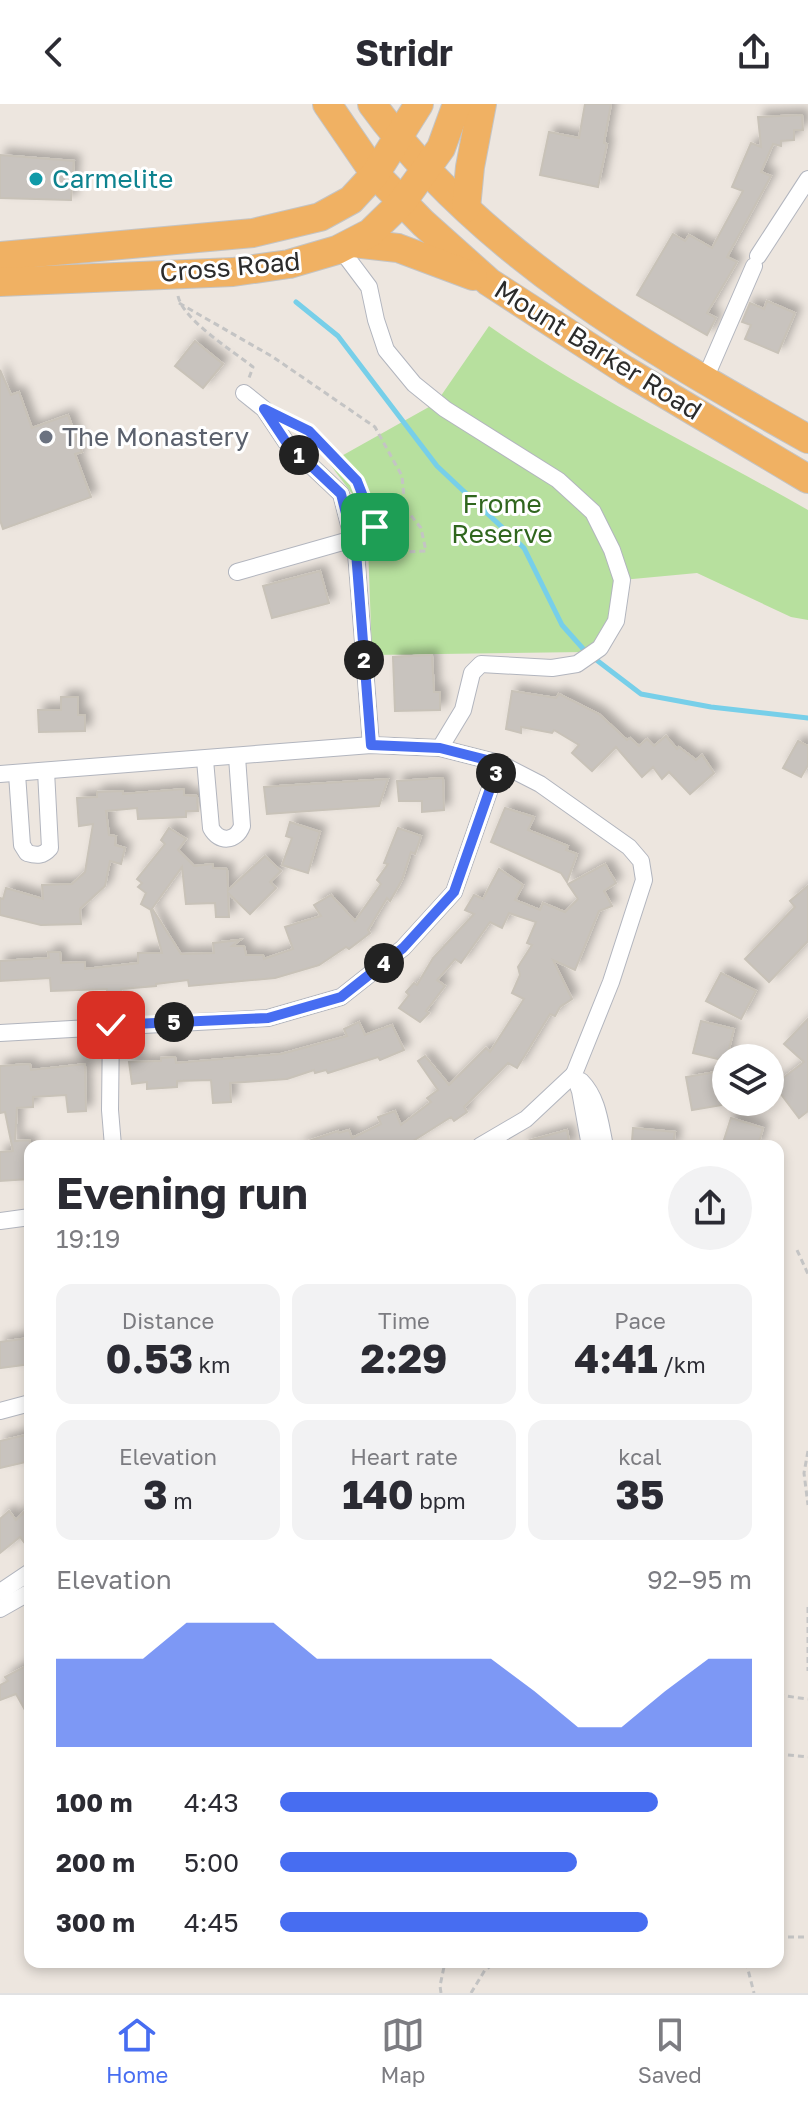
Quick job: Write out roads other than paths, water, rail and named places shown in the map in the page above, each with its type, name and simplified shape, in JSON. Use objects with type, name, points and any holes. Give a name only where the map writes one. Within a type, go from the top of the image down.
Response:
[{"type":"highway","name":"Mount Barker Road","points":[[327,104],[375,174],[489,282],[625,370],[808,479]]},
{"type":"highway","name":"Mount Barker Road","points":[[372,104],[426,171],[510,248],[559,285],[705,379],[808,439]]},
{"type":"highway","name":"Cross Road","points":[[0,256],[253,233],[303,223],[334,211],[351,200],[375,174],[419,104]]},
{"type":"highway","name":"Cross Road","points":[[0,282],[233,272],[289,264],[345,246],[370,233],[402,202],[441,148],[457,104]]},
{"type":"highway","points":[[466,208],[482,104]]},
{"type":"highway","points":[[345,246],[398,248],[489,282]]},
{"type":"street","points":[[705,379],[756,261],[808,179]]},
{"type":"street","points":[[345,246],[345,255],[369,287],[386,350],[414,384],[445,409],[558,480],[593,512],[612,550],[622,580],[616,621],[593,653],[577,664],[552,668],[481,664],[472,673],[463,710],[440,748]]},
{"type":"street","points":[[244,393],[264,409],[286,442],[341,494],[356,552],[371,745]]},
{"type":"street","points":[[237,572],[353,539]]},
{"type":"street","points":[[46,771],[50,848],[44,854],[35,856],[27,853],[22,845],[9,774],[46,771],[205,760],[371,745],[440,748],[499,763],[540,784],[629,847],[641,861],[644,880],[639,903],[574,1074],[526,1119],[490,1140]]},
{"type":"street","points":[[205,760],[211,828],[217,837],[227,839],[237,835],[242,826],[237,757]]},
{"type":"street","points":[[0,1033],[268,1018],[341,997],[403,948],[454,892],[499,763]]},
{"type":"street","points":[[111,1025],[112,1140]]},
{"type":"street","points":[[574,1074],[589,1140]]},
{"type":"street","points":[[574,1074],[593,1097],[604,1140]]},
{"type":"street","points":[[0,1221],[24,1218]]},
{"type":"street","points":[[0,1411],[24,1405]]},
{"type":"street","points":[[0,1592],[24,1576]]},
{"type":"street","points":[[0,1609],[24,1595]]},
{"type":"waterway","points":[[296,302],[338,336],[437,466],[524,548],[562,625],[586,652],[641,694],[711,707],[808,718]]},
{"type":"place","name":"Carmelite","points":[[36,179]]},
{"type":"place","name":"The Monastery","points":[[46,437]]},
{"type":"park label","name":"Frome Reserve","points":[[502,519]]}]
